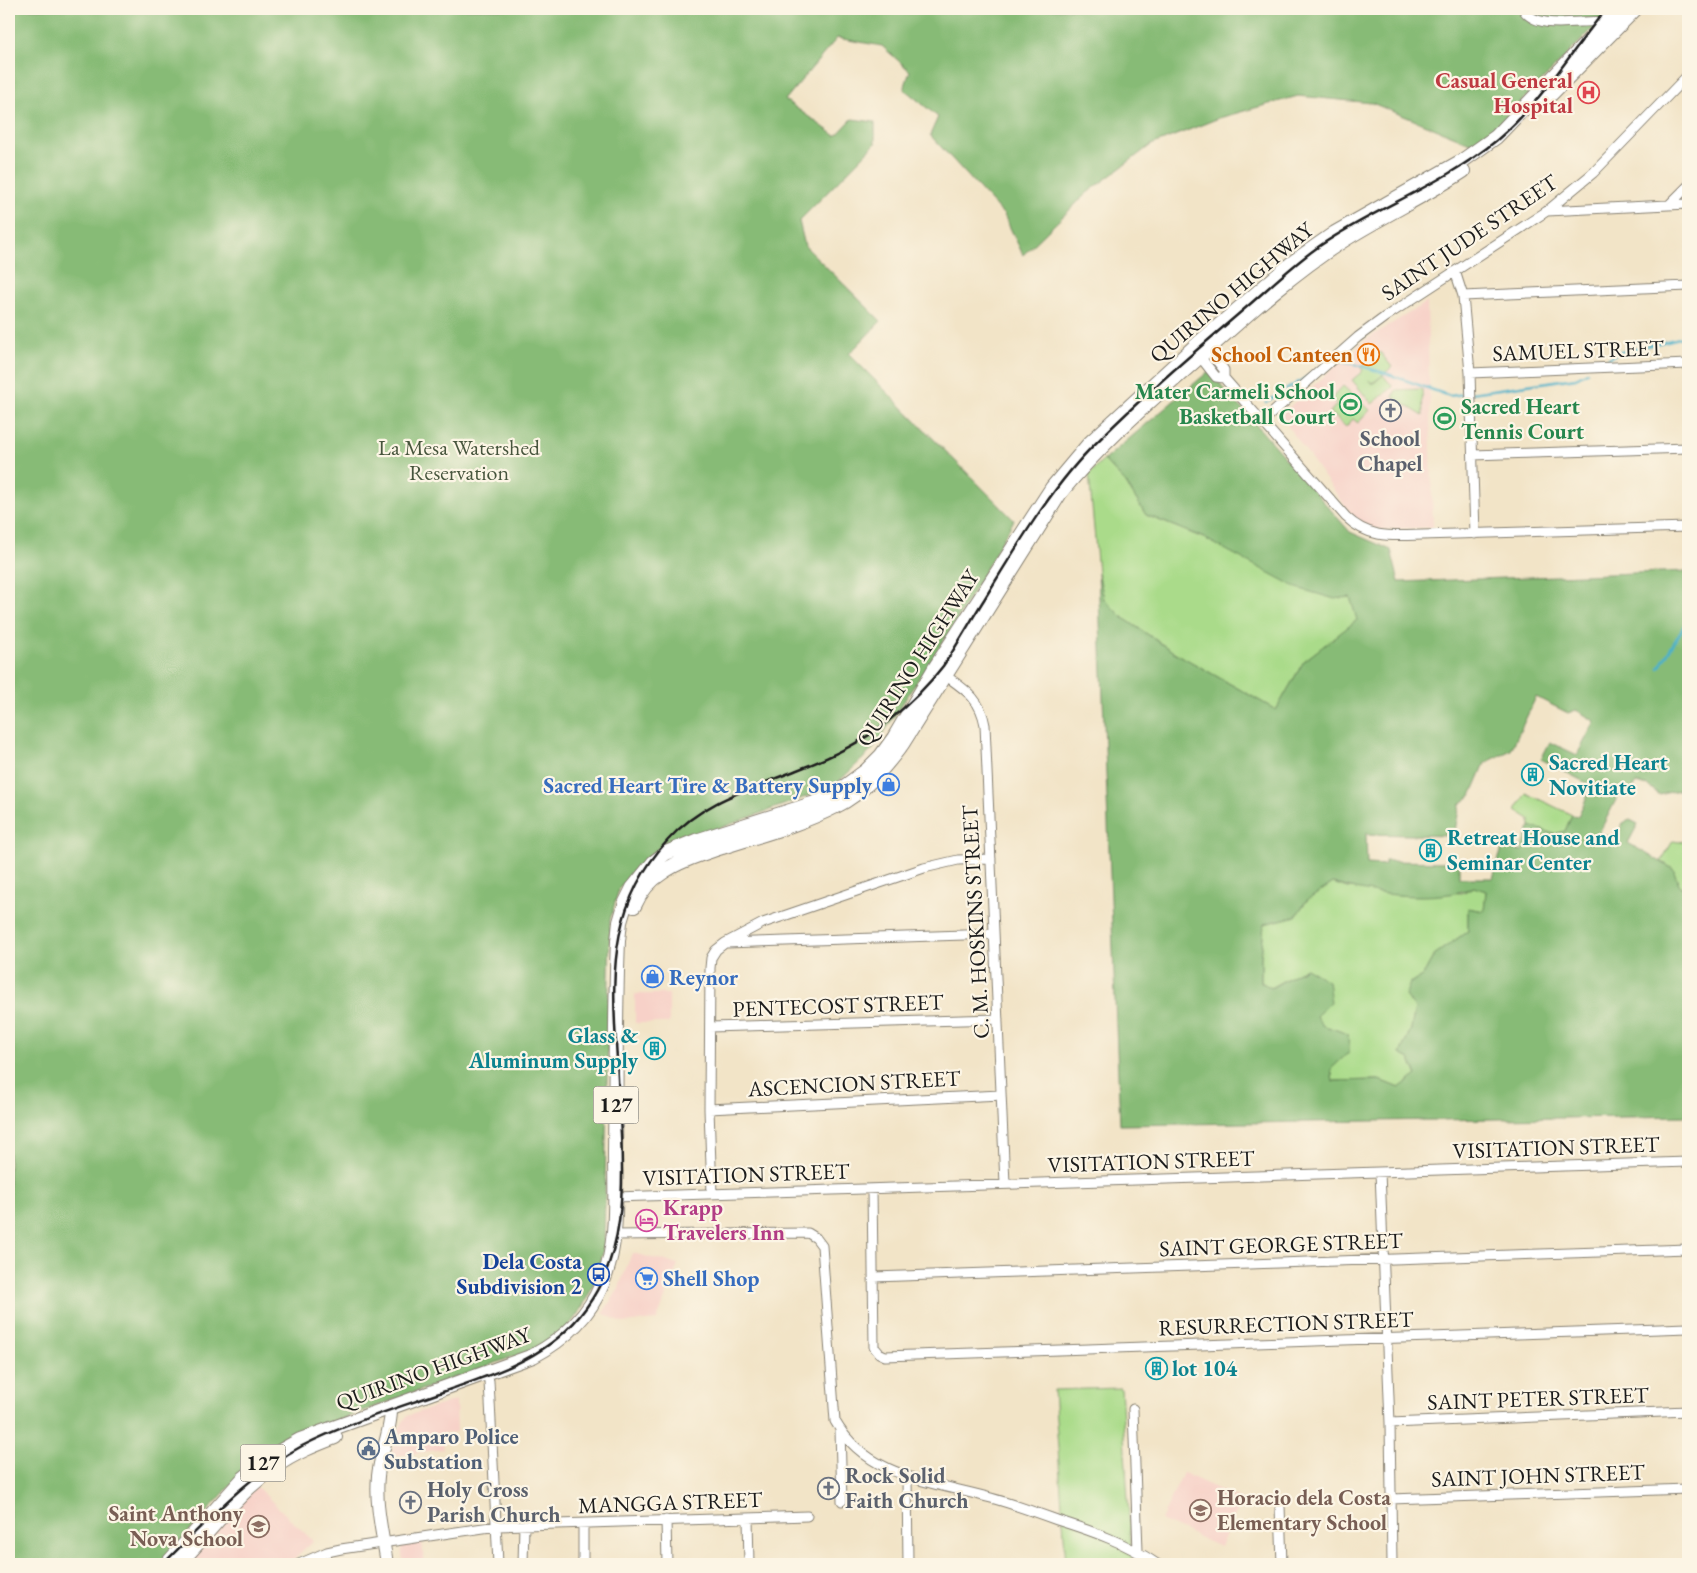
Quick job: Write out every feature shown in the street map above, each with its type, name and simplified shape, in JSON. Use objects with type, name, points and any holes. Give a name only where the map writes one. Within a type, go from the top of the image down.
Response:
[{"type":"main road","name":"QUIRINO HIGHWAY","points":[[1611,25],[1619,9]]},
{"type":"main road","name":"QUIRINO HIGHWAY","points":[[179,1564],[251,1486],[275,1466],[304,1449],[392,1412],[487,1377],[533,1356],[561,1338],[579,1321],[595,1298],[602,1284],[618,1235],[620,1197],[618,941],[620,922],[632,888],[654,862],[666,854],[696,841],[812,804],[836,793],[866,771],[881,756],[940,672],[1052,488],[1071,464],[1128,407],[1200,349],[1292,263],[1335,233],[1462,161],[1496,138],[1611,25],[1635,9]]},
{"type":"main road","name":"QUIRINO HIGHWAY","points":[[166,1564],[242,1479],[270,1457],[300,1440],[392,1412]]},
{"type":"street","points":[[1522,9],[1528,16],[1541,22],[1611,25]]},
{"type":"street","name":"SAINT JUDE STREET","points":[[1262,422],[1358,337],[1547,211],[1593,173],[1688,74]]},
{"type":"street","points":[[1669,205],[1688,186]]},
{"type":"street","points":[[1547,211],[1688,204]]},
{"type":"street","points":[[1455,271],[1463,296],[1470,373],[1475,534]]},
{"type":"street","points":[[1463,296],[1688,286]]},
{"type":"street","points":[[1200,349],[1216,376],[1224,378],[1346,517],[1366,532],[1390,535],[1475,534],[1688,527]]},
{"type":"street","name":"SAMUEL STREET","points":[[1470,373],[1688,364]]},
{"type":"street","points":[[1473,456],[1688,448]]},
{"type":"street","name":"C. M. HOSKINS STREET","points":[[940,672],[974,697],[984,718],[1004,1184]]},
{"type":"street","points":[[712,1194],[709,1109],[711,958],[716,950],[725,943],[763,924],[924,868],[958,860],[991,859]]},
{"type":"street","points":[[725,943],[994,934]]},
{"type":"street","name":"PENTECOST STREET","points":[[710,1027],[998,1019]]},
{"type":"street","name":"ASCENCION STREET","points":[[709,1109],[1001,1094]]},
{"type":"street","name":"VISITATION STREET","points":[[620,1197],[1688,1162]]},
{"type":"street","points":[[1380,1172],[1390,1423],[1392,1564]]},
{"type":"street","points":[[872,1189],[874,1277]]},
{"type":"street","points":[[618,1235],[808,1233],[816,1238],[822,1246],[835,1421],[840,1430],[858,1451],[890,1470],[907,1476],[998,1500],[1095,1532],[1138,1551],[1157,1564]]},
{"type":"street","name":"SAINT GEORGE STREET","points":[[874,1277],[1688,1249]]},
{"type":"street","name":"RESURRECTION STREET","points":[[874,1277],[874,1348],[878,1353],[885,1356],[1688,1328]]},
{"type":"street","points":[[487,1377],[498,1564]]},
{"type":"street","points":[[1133,1408],[1138,1551]]},
{"type":"street","name":"SAINT PETER STREET","points":[[1390,1423],[1688,1411]]},
{"type":"street","points":[[387,1564],[377,1477],[392,1412]]},
{"type":"street","points":[[840,1430],[842,1501]]},
{"type":"street","points":[[907,1476],[908,1564]]},
{"type":"street","name":"SAINT JOHN STREET","points":[[1390,1499],[1688,1489]]},
{"type":"street","points":[[1280,1506],[1282,1564]]},
{"type":"street","name":"MANGGA STREET","points":[[301,1563],[334,1550],[497,1526],[807,1516]]},
{"type":"street","points":[[748,1518],[750,1564]]},
{"type":"street","points":[[666,1520],[667,1564]]},
{"type":"street","points":[[583,1524],[583,1564]]},
{"type":"street","points":[[524,1525],[524,1564]]},
{"type":"shaded area","points":[[1427,302],[1433,527],[1373,530],[1357,523],[1280,415],[1368,338]]},
{"type":"shaded area","points":[[635,994],[669,994],[669,1023],[635,1023]]},
{"type":"shaded area","points":[[632,1253],[678,1264],[657,1320],[622,1323],[603,1313],[618,1290]]},
{"type":"shaded area","points":[[456,1400],[457,1432],[442,1434],[443,1449],[390,1457],[398,1430],[407,1416]]},
{"type":"shaded area","name":"Horacio dela Costa Elementary School","points":[[1183,1473],[1242,1500],[1220,1547],[1161,1520]]},
{"type":"shaded area","name":"Saint Anthony Nova School","points":[[256,1486],[313,1541],[288,1564],[184,1564]]},
{"type":"shaded area","points":[[422,1541],[424,1564],[403,1564],[401,1542]]},
{"type":"green space","name":"La Mesa Watershed Reservation","points":[[9,9],[1612,9],[1486,138],[1475,145],[1372,103],[1298,96],[1219,118],[1151,145],[1087,193],[1023,255],[1004,215],[930,135],[938,117],[904,89],[910,71],[882,46],[837,38],[785,100],[836,136],[852,119],[875,122],[875,144],[799,221],[805,246],[881,321],[849,354],[1014,520],[955,623],[873,749],[833,787],[662,849],[636,867],[619,889],[610,920],[604,1247],[594,1283],[582,1307],[567,1327],[549,1342],[534,1349],[300,1434],[257,1456],[160,1564],[9,1564]]},
{"type":"green space","points":[[1380,352],[1392,367],[1373,383],[1369,379],[1373,384],[1383,375],[1393,387],[1372,404],[1352,380],[1363,371],[1361,368]]},
{"type":"green space","points":[[1209,371],[1350,532],[1391,550],[1399,582],[1688,571],[1688,790],[1682,789],[1660,795],[1648,786],[1636,783],[1630,791],[1622,788],[1599,833],[1616,838],[1623,823],[1630,820],[1638,824],[1628,843],[1673,869],[1679,884],[1688,894],[1688,1116],[1120,1125],[1098,572],[1104,599],[1122,617],[1172,651],[1276,710],[1304,661],[1357,620],[1350,597],[1335,599],[1297,588],[1202,537],[1146,515],[1126,483],[1104,460]],"holes":[[[1536,697],[1568,713],[1576,710],[1595,721],[1577,755],[1550,742],[1541,759],[1592,786],[1578,816],[1572,815],[1565,831],[1554,834],[1530,826],[1522,851],[1502,848],[1493,878],[1459,878],[1459,862],[1385,861],[1385,865],[1367,864],[1366,834],[1454,836],[1460,804],[1471,796],[1485,763],[1511,750]],[[1333,883],[1365,891],[1404,896],[1442,895],[1474,887],[1486,891],[1484,911],[1468,908],[1468,931],[1434,955],[1422,977],[1410,983],[1405,996],[1415,1008],[1411,1029],[1400,1054],[1410,1059],[1417,1075],[1399,1088],[1379,1080],[1333,1081],[1331,1069],[1349,1052],[1348,1034],[1322,1025],[1316,1016],[1331,1002],[1328,981],[1306,968],[1271,988],[1261,982],[1264,924],[1296,916],[1306,901]]]},
{"type":"green space","name":"Mater Carmeli School Basketball Court","points":[[1343,386],[1370,410],[1358,423],[1353,419],[1346,427],[1330,412],[1337,404],[1331,399]]},
{"type":"green space","points":[[1422,389],[1423,416],[1393,397],[1396,390]]},
{"type":"green space","points":[[1104,460],[1126,483],[1146,515],[1350,597],[1358,620],[1304,661],[1276,710],[1172,651],[1122,617],[1104,599],[1098,572],[1089,474]]},
{"type":"green space","points":[[1526,793],[1572,815],[1565,831],[1554,834],[1530,826],[1530,819],[1516,810]]},
{"type":"green space","points":[[1673,841],[1683,841],[1688,849],[1688,894],[1679,884],[1673,869],[1661,861]]},
{"type":"green space","points":[[1333,883],[1347,888],[1462,893],[1474,887],[1486,891],[1484,911],[1468,908],[1468,931],[1434,955],[1422,977],[1405,996],[1415,1007],[1411,1029],[1400,1054],[1410,1059],[1417,1076],[1399,1088],[1379,1080],[1333,1081],[1331,1069],[1349,1051],[1348,1034],[1322,1025],[1315,1016],[1306,968],[1270,988],[1261,982],[1264,924],[1296,916],[1306,901]]},
{"type":"green space","points":[[1121,1388],[1132,1564],[1066,1564],[1054,1390]]},
{"type":"waterway","points":[[1600,364],[1617,353],[1688,336]]},
{"type":"waterway","points":[[1336,359],[1385,373],[1450,396],[1576,378],[1587,372]]},
{"type":"waterway","points":[[1266,402],[1310,375]]},
{"type":"waterway","points":[[1659,668],[1688,619]]},
{"type":"railway","points":[[163,1564],[228,1500],[264,1471],[302,1446],[375,1415],[472,1382],[511,1366],[547,1346],[564,1333],[578,1318],[592,1299],[610,1261],[619,1220],[622,1155],[614,987],[620,935],[626,910],[636,886],[650,863],[668,840],[696,815],[712,806],[745,790],[844,750],[877,730],[902,709],[924,689],[943,666],[1010,557],[1051,495],[1098,441],[1169,374],[1311,252],[1342,231],[1455,170],[1497,140],[1528,110],[1606,9]]},
{"type":"place","name":"Casual General Hospital","points":[[1589,93]]},
{"type":"place","name":"School Canteen","points":[[1369,354]]},
{"type":"place","name":"Mater Carmeli School Basketball Court","points":[[1351,404]]},
{"type":"place","name":"School Chapel","points":[[1390,411]]},
{"type":"place","name":"Sacred Heart Tennis Court","points":[[1445,419]]},
{"type":"place","name":"Sacred Heart Novitiate","points":[[1533,775]]},
{"type":"place","name":"Sacred Heart Tire & Battery Supply","points":[[888,785]]},
{"type":"place","name":"Retreat House and Seminar Center","points":[[1431,850]]},
{"type":"place","name":"Reynor","points":[[653,977]]},
{"type":"place","name":"Glass & Aluminum Supply","points":[[654,1048]]},
{"type":"place","name":"Krapp Travelers Inn","points":[[647,1220]]},
{"type":"place","name":"Dela Costa Subdivision 2","points":[[598,1274]]},
{"type":"place","name":"Shell Shop","points":[[647,1278]]},
{"type":"place","name":"lot 104","points":[[1156,1368]]},
{"type":"place","name":"Amparo Police Substation","points":[[368,1449]]},
{"type":"place","name":"Rock Solid Faith Church","points":[[829,1488]]},
{"type":"place","name":"Holy Cross Parish Church","points":[[411,1502]]},
{"type":"place","name":"Horacio dela Costa Elementary School","points":[[1201,1510]]},
{"type":"place","name":"Saint Anthony Nova School","points":[[259,1526]]}]
